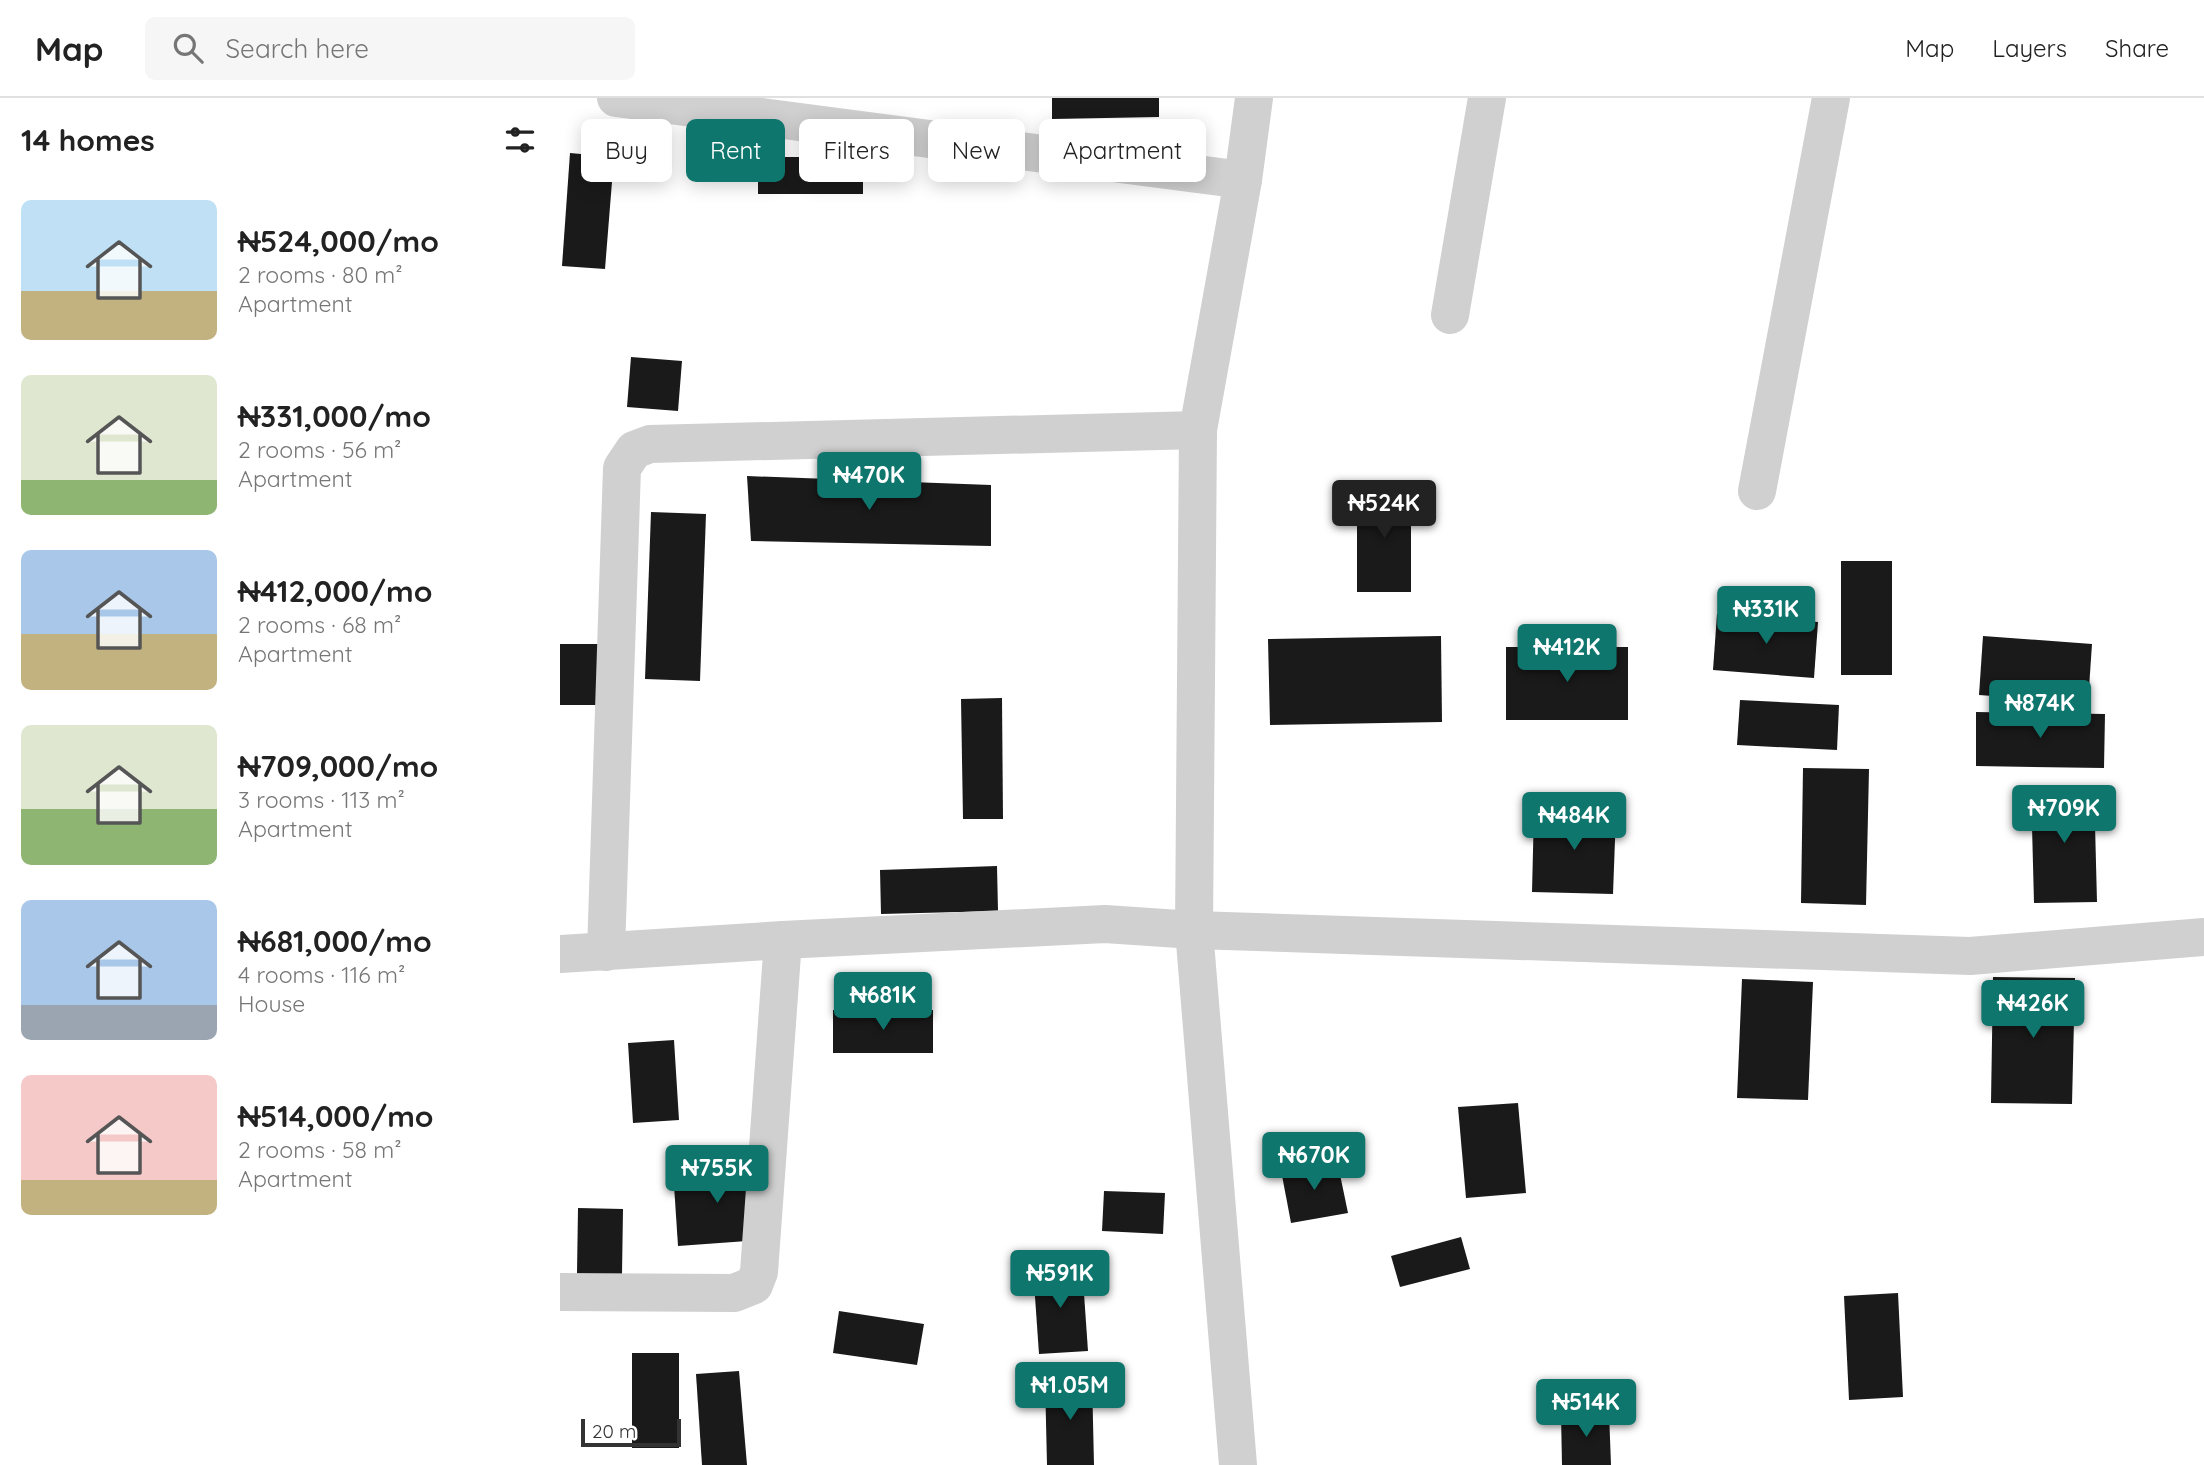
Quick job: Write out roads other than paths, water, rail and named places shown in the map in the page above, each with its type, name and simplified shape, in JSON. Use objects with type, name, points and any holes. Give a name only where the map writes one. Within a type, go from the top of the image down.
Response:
[{"type":"street","points":[[616,98],[1242,180]]},
{"type":"street","points":[[1238,1465],[1194,930],[1198,430],[1254,98]]},
{"type":"street","points":[[1450,315],[1487,98]]},
{"type":"street","points":[[1757,491],[1831,98]]},
{"type":"street","points":[[606,952],[622,468],[634,450],[650,444],[1198,430]]},
{"type":"street","points":[[560,954],[1105,924],[1194,930],[1970,956],[2204,937]]},
{"type":"street","points":[[560,1292],[734,1293],[754,1285],[759,1272],[783,940]]}]
